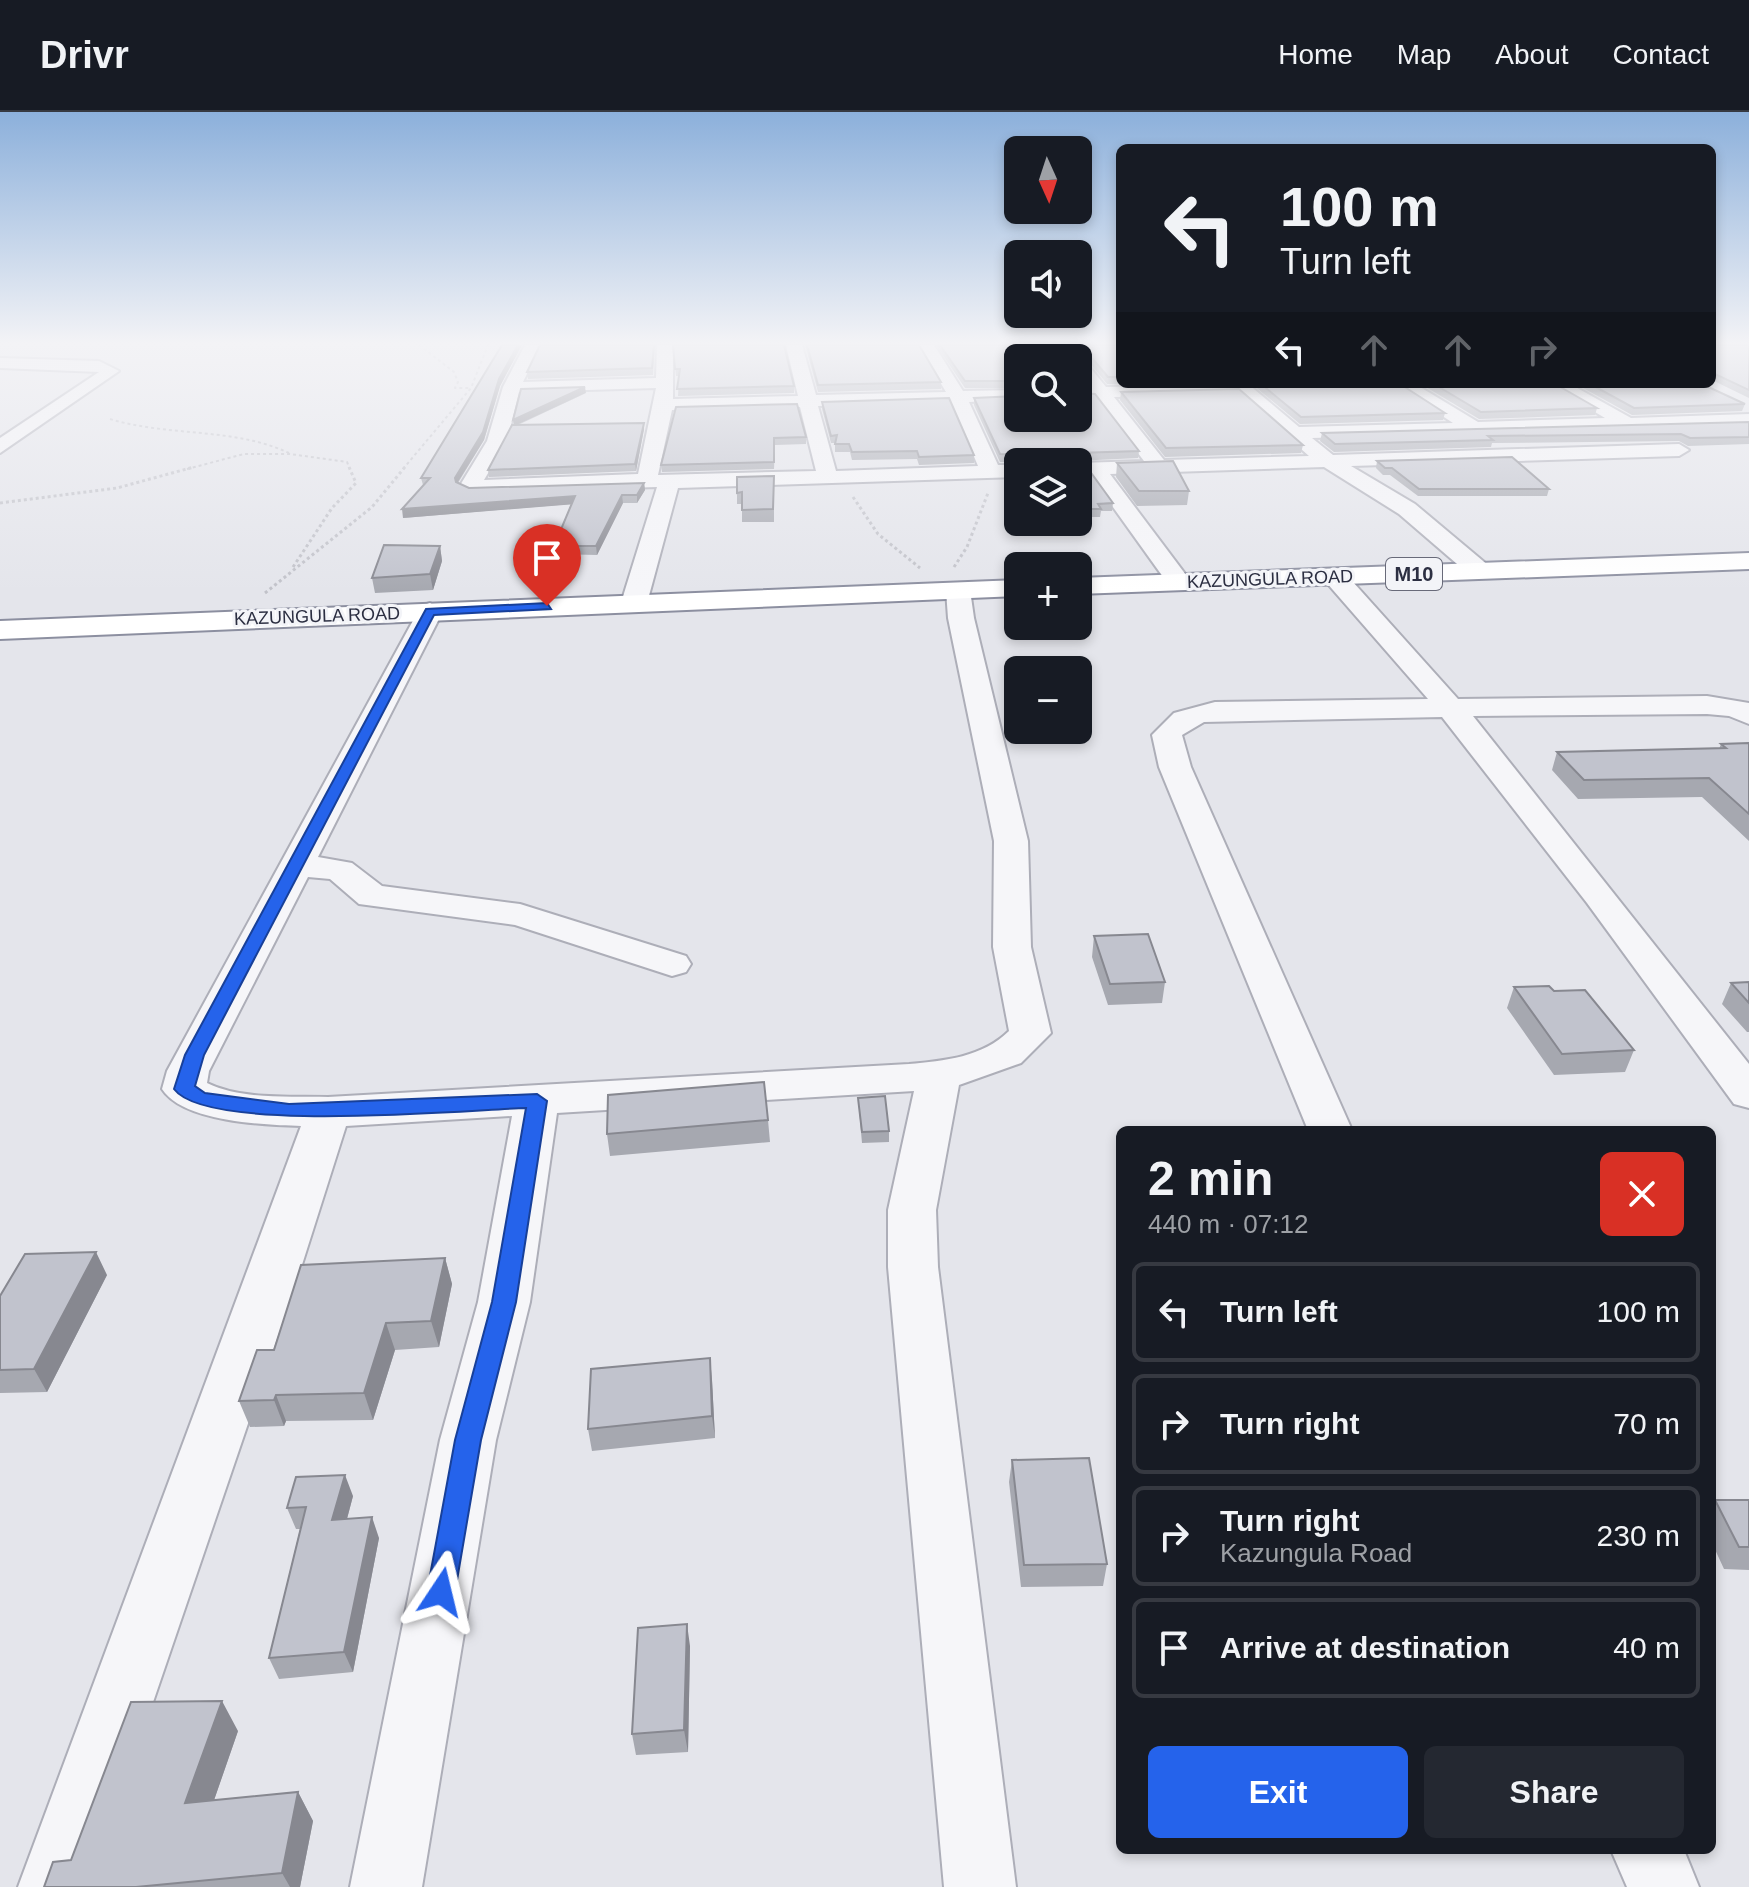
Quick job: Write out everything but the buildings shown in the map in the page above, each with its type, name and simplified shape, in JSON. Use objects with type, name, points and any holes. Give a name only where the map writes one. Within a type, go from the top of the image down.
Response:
[{"type":"highway","name":"KAZUNGULA ROAD","points":[[1092,586],[1749,561]]},
{"type":"highway","name":"KAZUNGULA ROAD","points":[[0,630],[950,586],[1004,588]]},
{"type":"street","points":[[0,447],[29,428]]},
{"type":"street","points":[[501,428],[497,441],[470,487],[1004,472]]},
{"type":"street","points":[[634,603],[658,481],[662,428]]},
{"type":"street","points":[[815,428],[827,476]]},
{"type":"street","points":[[972,428],[991,472]]},
{"type":"street","points":[[1130,428],[1158,466]]},
{"type":"street","points":[[1288,428],[1328,461],[1407,509],[1480,571]]},
{"type":"street","points":[[1294,433],[1481,428]]},
{"type":"street","points":[[1635,428],[1676,450]]},
{"type":"street","points":[[1092,469],[1705,449]]},
{"type":"street","points":[[1092,476],[1180,583]]},
{"type":"street","points":[[1335,577],[1400,646],[1603,899],[1749,1094]]},
{"type":"street","points":[[430,611],[194,1055],[184,1089],[200,1099],[289,1111],[328,1112],[537,1101],[939,1075],[1019,1048],[1030,1033],[1012,947],[1011,841],[961,618],[950,586]]},
{"type":"street","points":[[1328,1126],[1175,767],[1167,735],[1174,723],[1195,714],[1223,710],[1707,705],[1736,708],[1749,715]]},
{"type":"street","points":[[297,865],[340,870],[372,896],[520,915],[672,964]]},
{"type":"street","points":[[939,1075],[912,1210],[913,1267],[980,1887]]},
{"type":"street","points":[[386,1887],[468,1440],[504,1302],[537,1101]]},
{"type":"street","points":[[54,1887],[270,1286],[328,1112]]},
{"type":"street","points":[[1649,1854],[1663,1887]]},
{"type":"path","points":[[139,428],[263,442],[290,454]]},
{"type":"path","points":[[237,619],[293,567],[372,507],[438,428]]},
{"type":"path","points":[[0,503],[117,488],[244,454],[290,454],[347,462],[356,483],[332,508],[293,567]]},
{"type":"path","points":[[849,476],[852,495],[867,522],[901,555],[950,586],[990,488],[991,472]]},
{"type":"route","points":[[441,1592],[468,1440],[504,1302],[521,1214],[537,1101],[328,1112],[289,1111],[200,1099],[184,1089],[194,1055],[312,839],[430,611],[547,606]]}]
